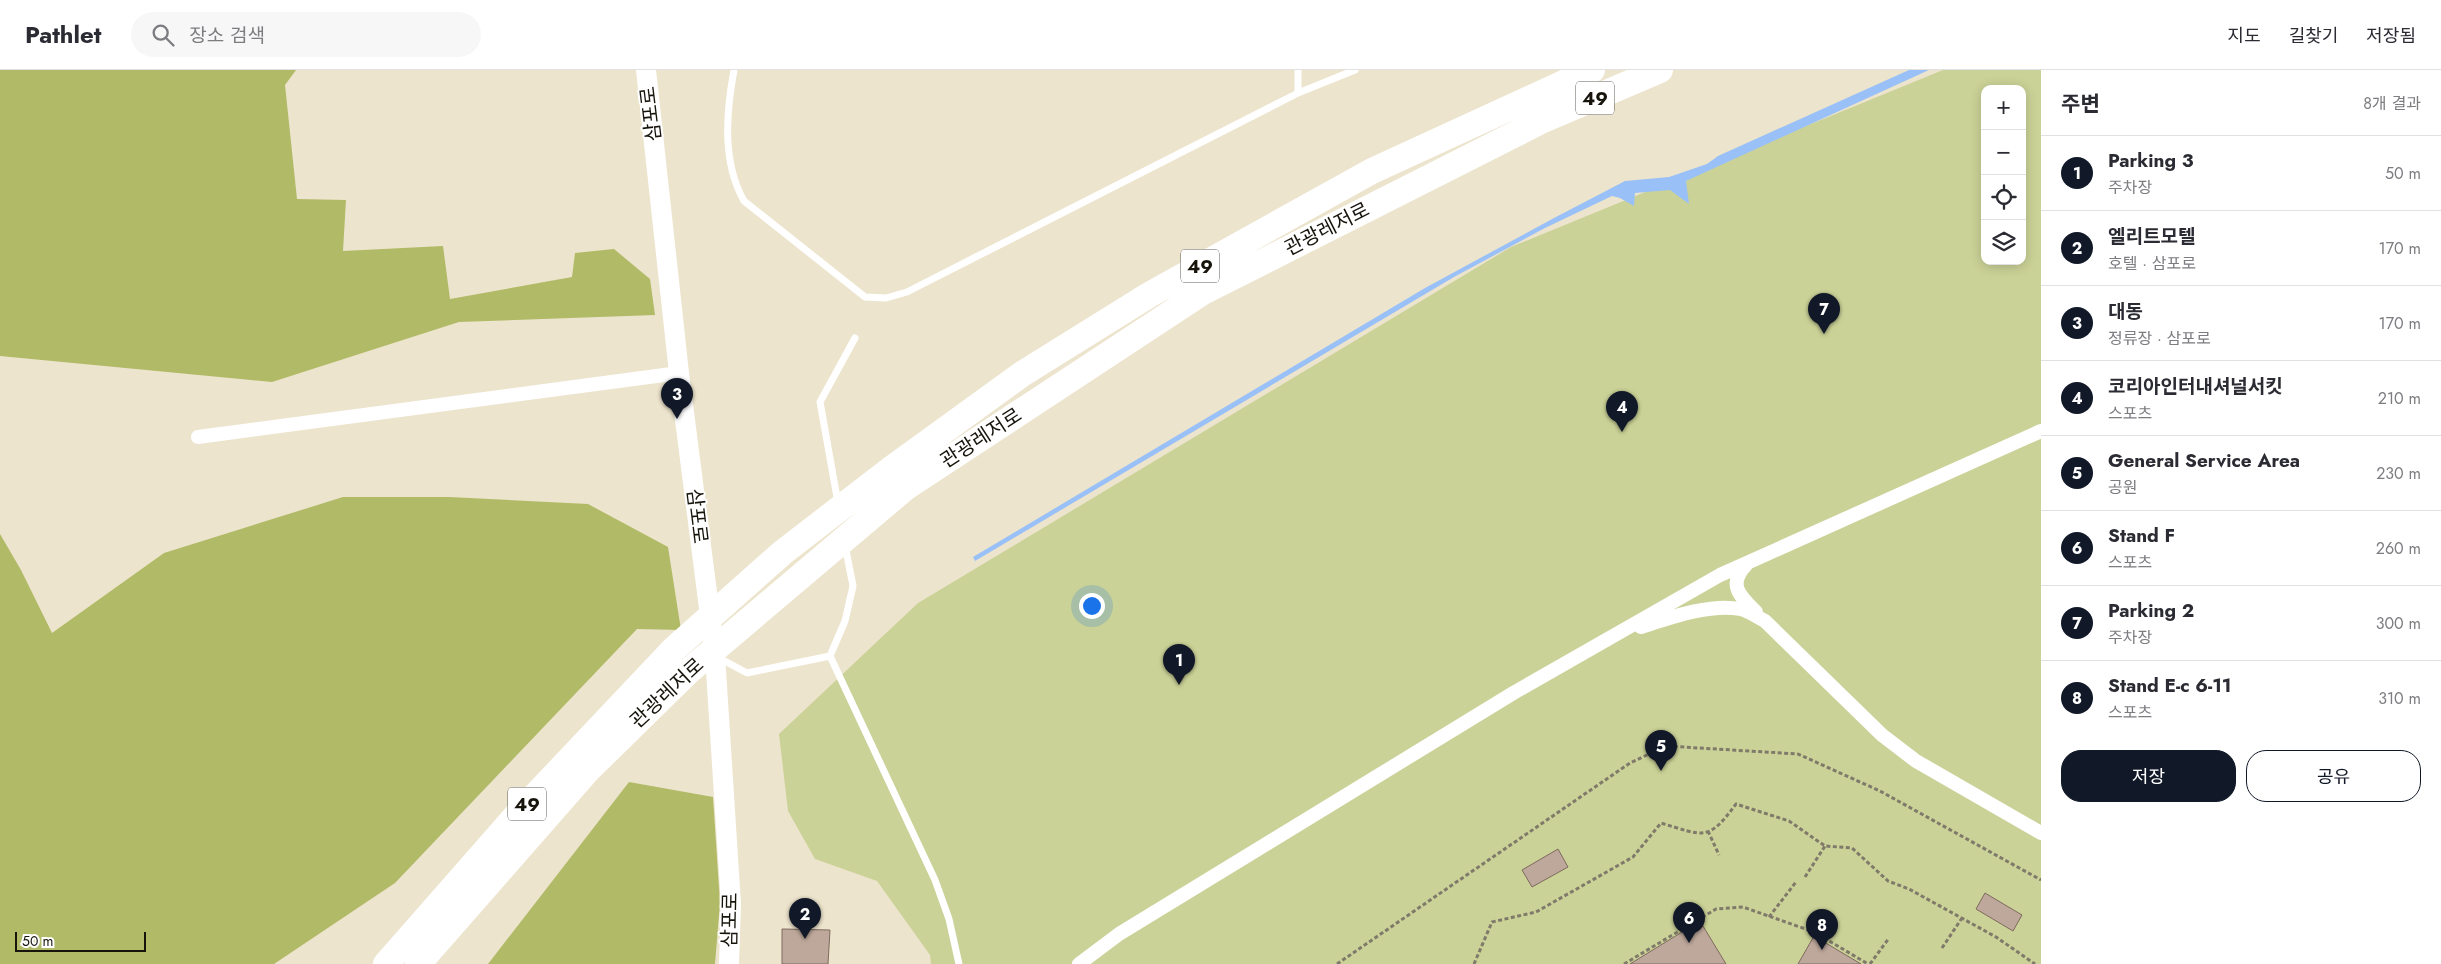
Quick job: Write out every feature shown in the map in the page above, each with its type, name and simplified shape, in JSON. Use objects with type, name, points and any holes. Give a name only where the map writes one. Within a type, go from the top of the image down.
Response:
[{"type":"highway","name":"관광레저로","points":[[418,964],[588,770],[690,670],[898,479],[1022,374],[1149,295],[1372,171],[1592,70]]},
{"type":"highway","name":"관광레저로","points":[[386,964],[515,817],[674,650],[782,553],[898,479],[1203,292],[1543,120],[1654,73]]},
{"type":"street","name":"삼포로","points":[[646,70],[679,373],[715,655],[731,904],[729,964]]},
{"type":"street","points":[[198,437],[679,373]]},
{"type":"street","points":[[1079,964],[1101,946],[1136,924],[1515,692],[1720,575],[2041,431]]},
{"type":"street","points":[[1748,562],[1738,573],[1736,584],[1740,596],[1882,735],[1916,761],[2041,833]]},
{"type":"street","points":[[1612,637],[1700,611],[1741,609],[1765,621]]},
{"type":"lane","points":[[734,70],[728,124],[729,158],[736,186],[744,201],[865,297],[886,298],[907,292],[1298,94],[1355,70]]},
{"type":"lane","points":[[1298,70],[1298,94]]},
{"type":"lane","points":[[840,518],[820,402],[855,338]]},
{"type":"lane","points":[[842,528],[853,586],[845,621],[830,656],[935,880],[949,919],[959,964]]},
{"type":"lane","points":[[715,655],[748,673],[830,656]]},
{"type":"path","points":[[1337,964],[1630,763],[1666,746],[1798,754],[1880,791],[2041,880]]},
{"type":"path","points":[[1474,964],[1492,922],[1536,912],[1633,857],[1661,823],[1698,835],[1718,828],[1736,804],[1789,821],[1825,846],[1852,848],[1888,881],[1909,889],[1996,937],[2035,964]]},
{"type":"path","points":[[1708,831],[1718,856]]},
{"type":"path","points":[[1805,877],[1825,846]]},
{"type":"path","points":[[1769,916],[1796,882]]},
{"type":"path","points":[[1624,964],[1716,910],[1743,907],[1814,932],[1869,964],[1889,938]]},
{"type":"path","points":[[1942,948],[1962,918]]},
{"type":"green space","points":[[0,70],[296,70],[285,85],[297,199],[346,200],[343,251],[443,246],[450,299],[572,277],[575,253],[614,249],[650,279],[655,315],[459,322],[272,382],[0,356]]},
{"type":"green space","points":[[1943,70],[2041,70],[2041,964],[931,964],[930,955],[877,881],[815,859],[788,811],[779,734],[918,603],[1511,247]]},
{"type":"green space","points":[[343,497],[449,497],[588,504],[668,547],[681,630],[637,629],[395,883],[274,964],[0,964],[0,534],[21,570],[52,633],[164,553]]},
{"type":"green space","points":[[629,782],[713,797],[720,903],[715,964],[488,964]]},
{"type":"water","points":[[1909,70],[1929,70],[1686,181],[1689,204],[1670,190],[1635,193],[1634,206],[1612,196],[1545,228],[1454,277],[975,561],[973,557],[1425,288],[1554,218],[1625,181],[1669,177],[1707,164],[1718,156]]},
{"type":"building","points":[[1558,849],[1568,867],[1532,887],[1522,870]]},
{"type":"building","points":[[1985,893],[2022,915],[2013,931],[1976,909]]},
{"type":"building","points":[[1700,921],[1726,964],[1630,964]]},
{"type":"building","points":[[782,929],[830,930],[828,964],[782,964]]},
{"type":"building","points":[[1814,936],[1861,964],[1798,964]]},
{"type":"place","name":"Parking 2","points":[[1824,334]]},
{"type":"place","name":"대동","points":[[677,419]]},
{"type":"place","name":"코리아인터내셔널서킷","points":[[1622,432]]},
{"type":"place","name":"Parking 3","points":[[1179,685]]},
{"type":"place","name":"General Service Area","points":[[1661,771]]},
{"type":"place","name":"엘리트모텔","points":[[805,939]]},
{"type":"place","name":"Stand F","points":[[1689,943]]},
{"type":"place","name":"Stand E-c 6-11","points":[[1822,950]]}]
